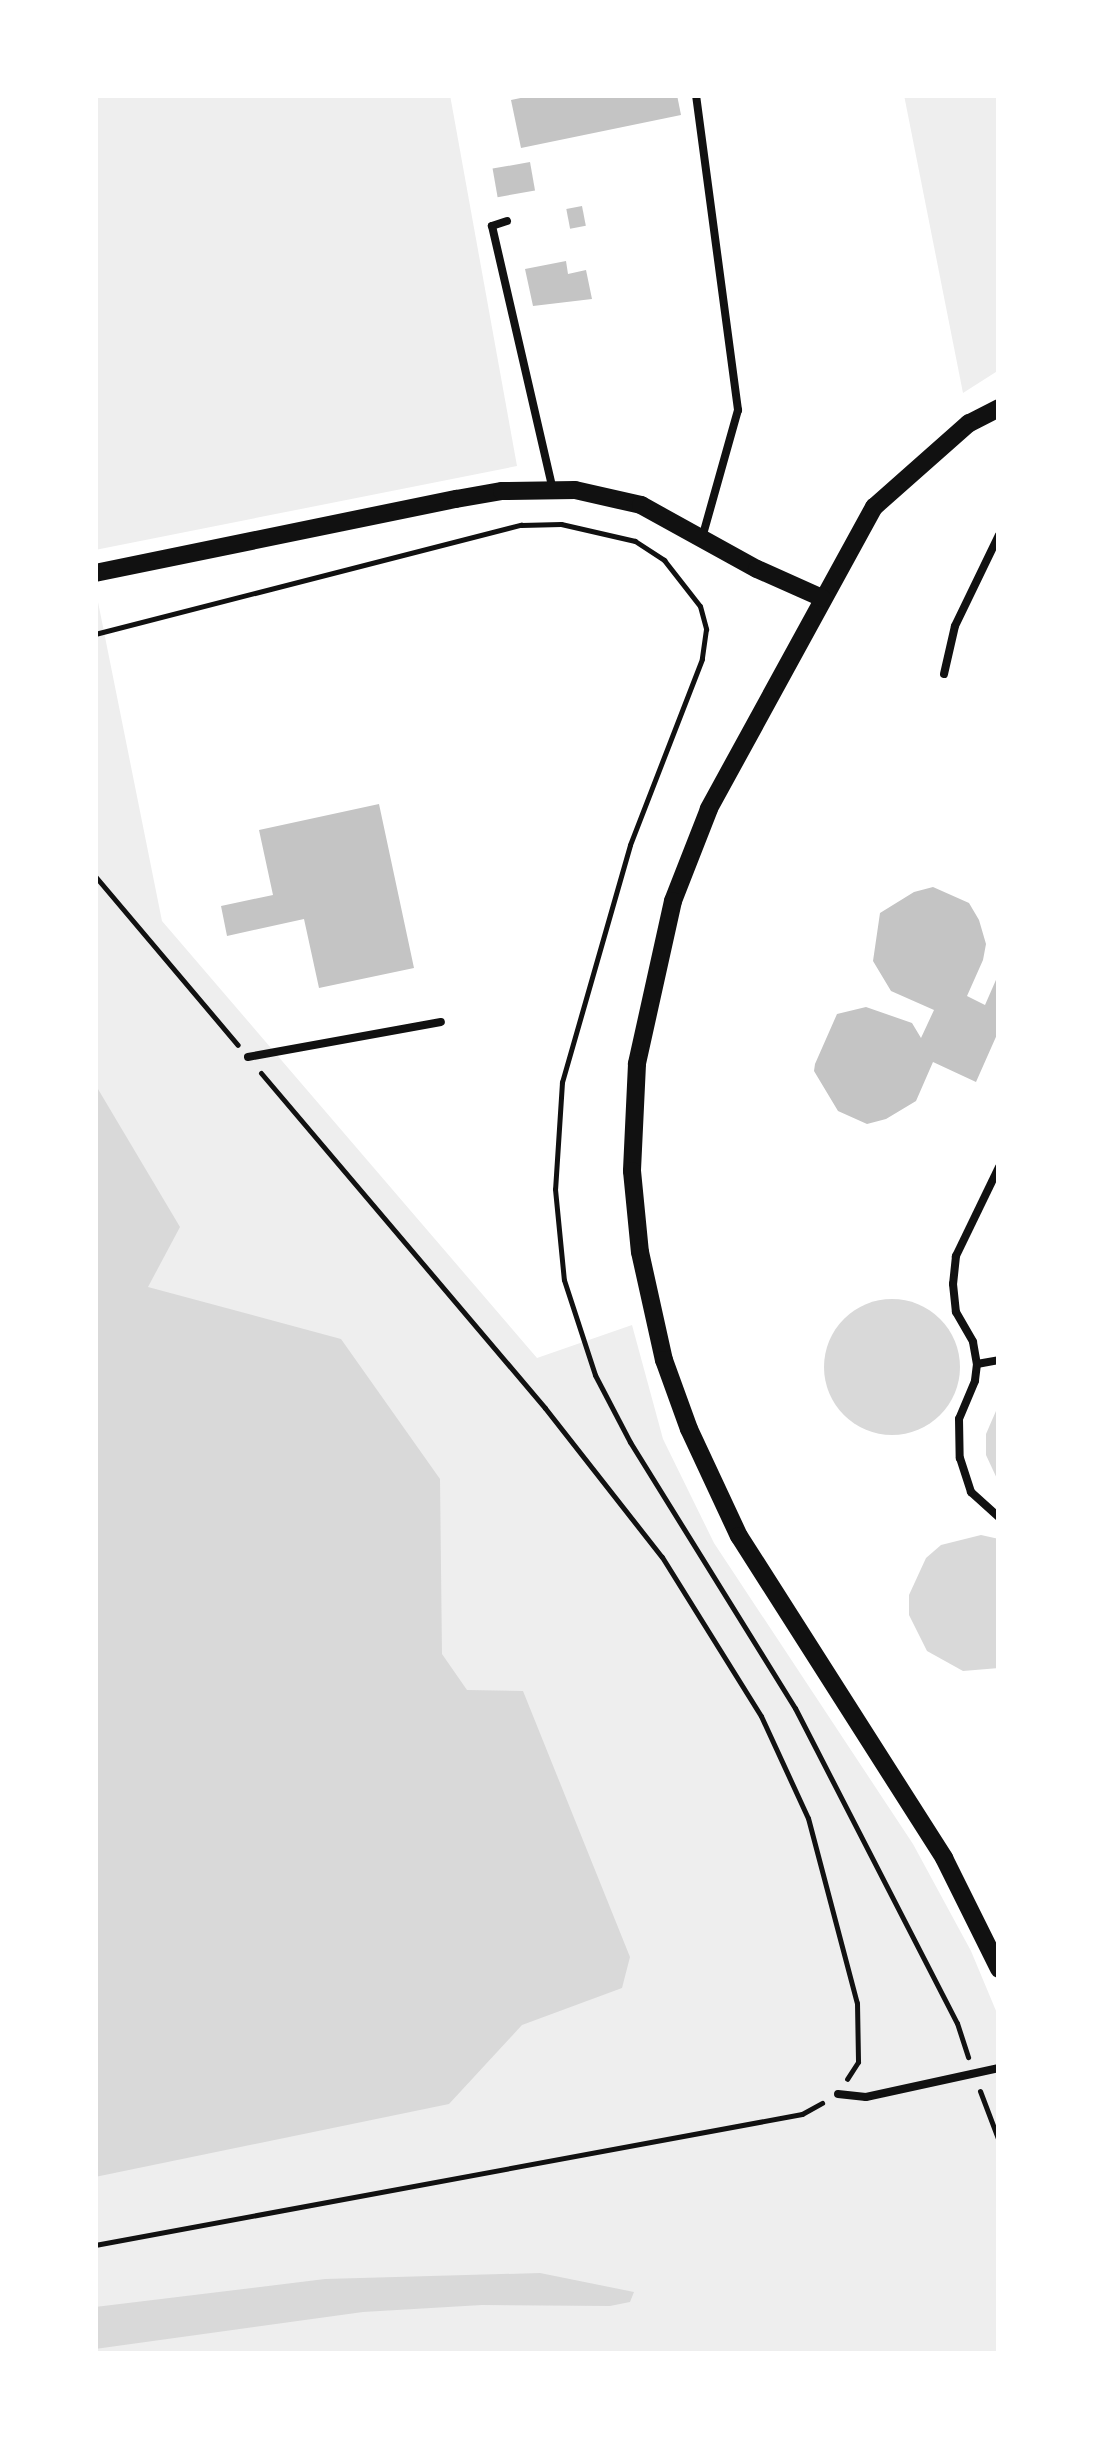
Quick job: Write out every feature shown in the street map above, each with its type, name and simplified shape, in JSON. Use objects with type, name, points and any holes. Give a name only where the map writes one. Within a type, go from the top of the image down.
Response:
[{"type":"street","points":[[999,408],[969,423],[874,507],[709,808],[672,901],[637,1064],[632,1171],[640,1252],[664,1360],[689,1429],[739,1536],[944,1858],[999,1969]]},
{"type":"street","points":[[95,573],[456,499],[576,490],[640,504],[822,598]]},
{"type":"lane","points":[[696,95],[738,410],[702,538]]},
{"type":"lane","points":[[507,220],[492,226],[552,490]]},
{"type":"lane","points":[[944,674],[954,626],[999,535]]},
{"type":"lane","points":[[248,1057],[440,1022]]},
{"type":"lane","points":[[999,1167],[956,1256],[953,1284],[956,1312],[973,1342],[977,1364],[975,1381],[959,1419],[960,1458],[971,1492],[999,1517]]},
{"type":"lane","points":[[977,1364],[999,1360]]},
{"type":"lane","points":[[838,2094],[866,2097],[999,2068]]},
{"type":"path","points":[[95,876],[545,1408],[650,1542],[761,1716],[808,1818],[857,2003],[858,2062],[838,2094],[802,2114],[95,2245]]},
{"type":"shaded area","points":[[95,95],[450,95],[517,466],[95,550]]},
{"type":"shaded area","points":[[904,95],[999,95],[999,370],[963,393]]},
{"type":"shaded area","points":[[95,587],[162,921],[537,1358],[632,1325],[663,1439],[714,1543],[913,1844],[971,1951],[999,2018],[999,2354],[95,2354]]},
{"type":"shaded area","points":[[95,1084],[180,1227],[148,1287],[341,1339],[440,1479],[442,1654],[467,1690],[523,1691],[630,1957],[622,1988],[522,2025],[449,2104],[95,2177]]},
{"type":"shaded area","points":[[892,1299],[918,1304],[940,1319],[955,1341],[960,1367],[955,1393],[940,1415],[918,1430],[892,1435],[866,1430],[844,1415],[829,1393],[824,1367],[829,1341],[844,1319],[866,1304]]},
{"type":"shaded area","points":[[999,1404],[999,1483],[986,1455],[986,1434]]},
{"type":"shaded area","points":[[981,1535],[999,1539],[999,1668],[963,1671],[927,1651],[909,1615],[909,1595],[926,1558],[941,1545]]},
{"type":"shaded area","points":[[540,2273],[634,2292],[630,2302],[610,2306],[482,2305],[363,2312],[95,2349],[95,2307],[325,2279]]},
{"type":"building","points":[[535,95],[677,95],[681,115],[521,148],[511,100]]},
{"type":"building","points":[[530,162],[535,191],[498,197],[493,169]]},
{"type":"building","points":[[582,206],[586,226],[570,229],[566,209]]},
{"type":"building","points":[[566,261],[568,274],[586,270],[592,299],[533,306],[525,269]]},
{"type":"building","points":[[379,804],[414,968],[319,988],[304,919],[227,936],[221,906],[273,895],[259,830]]},
{"type":"building","points":[[933,887],[969,903],[979,920],[986,944],[967,996],[985,1005],[999,973],[999,1030],[976,1082],[933,1062],[916,1101],[886,1119],[867,1124],[838,1111],[814,1071],[815,1064],[837,1014],[866,1007],[912,1023],[921,1038],[934,1010],[891,991],[873,961],[880,913],[914,892]]}]
